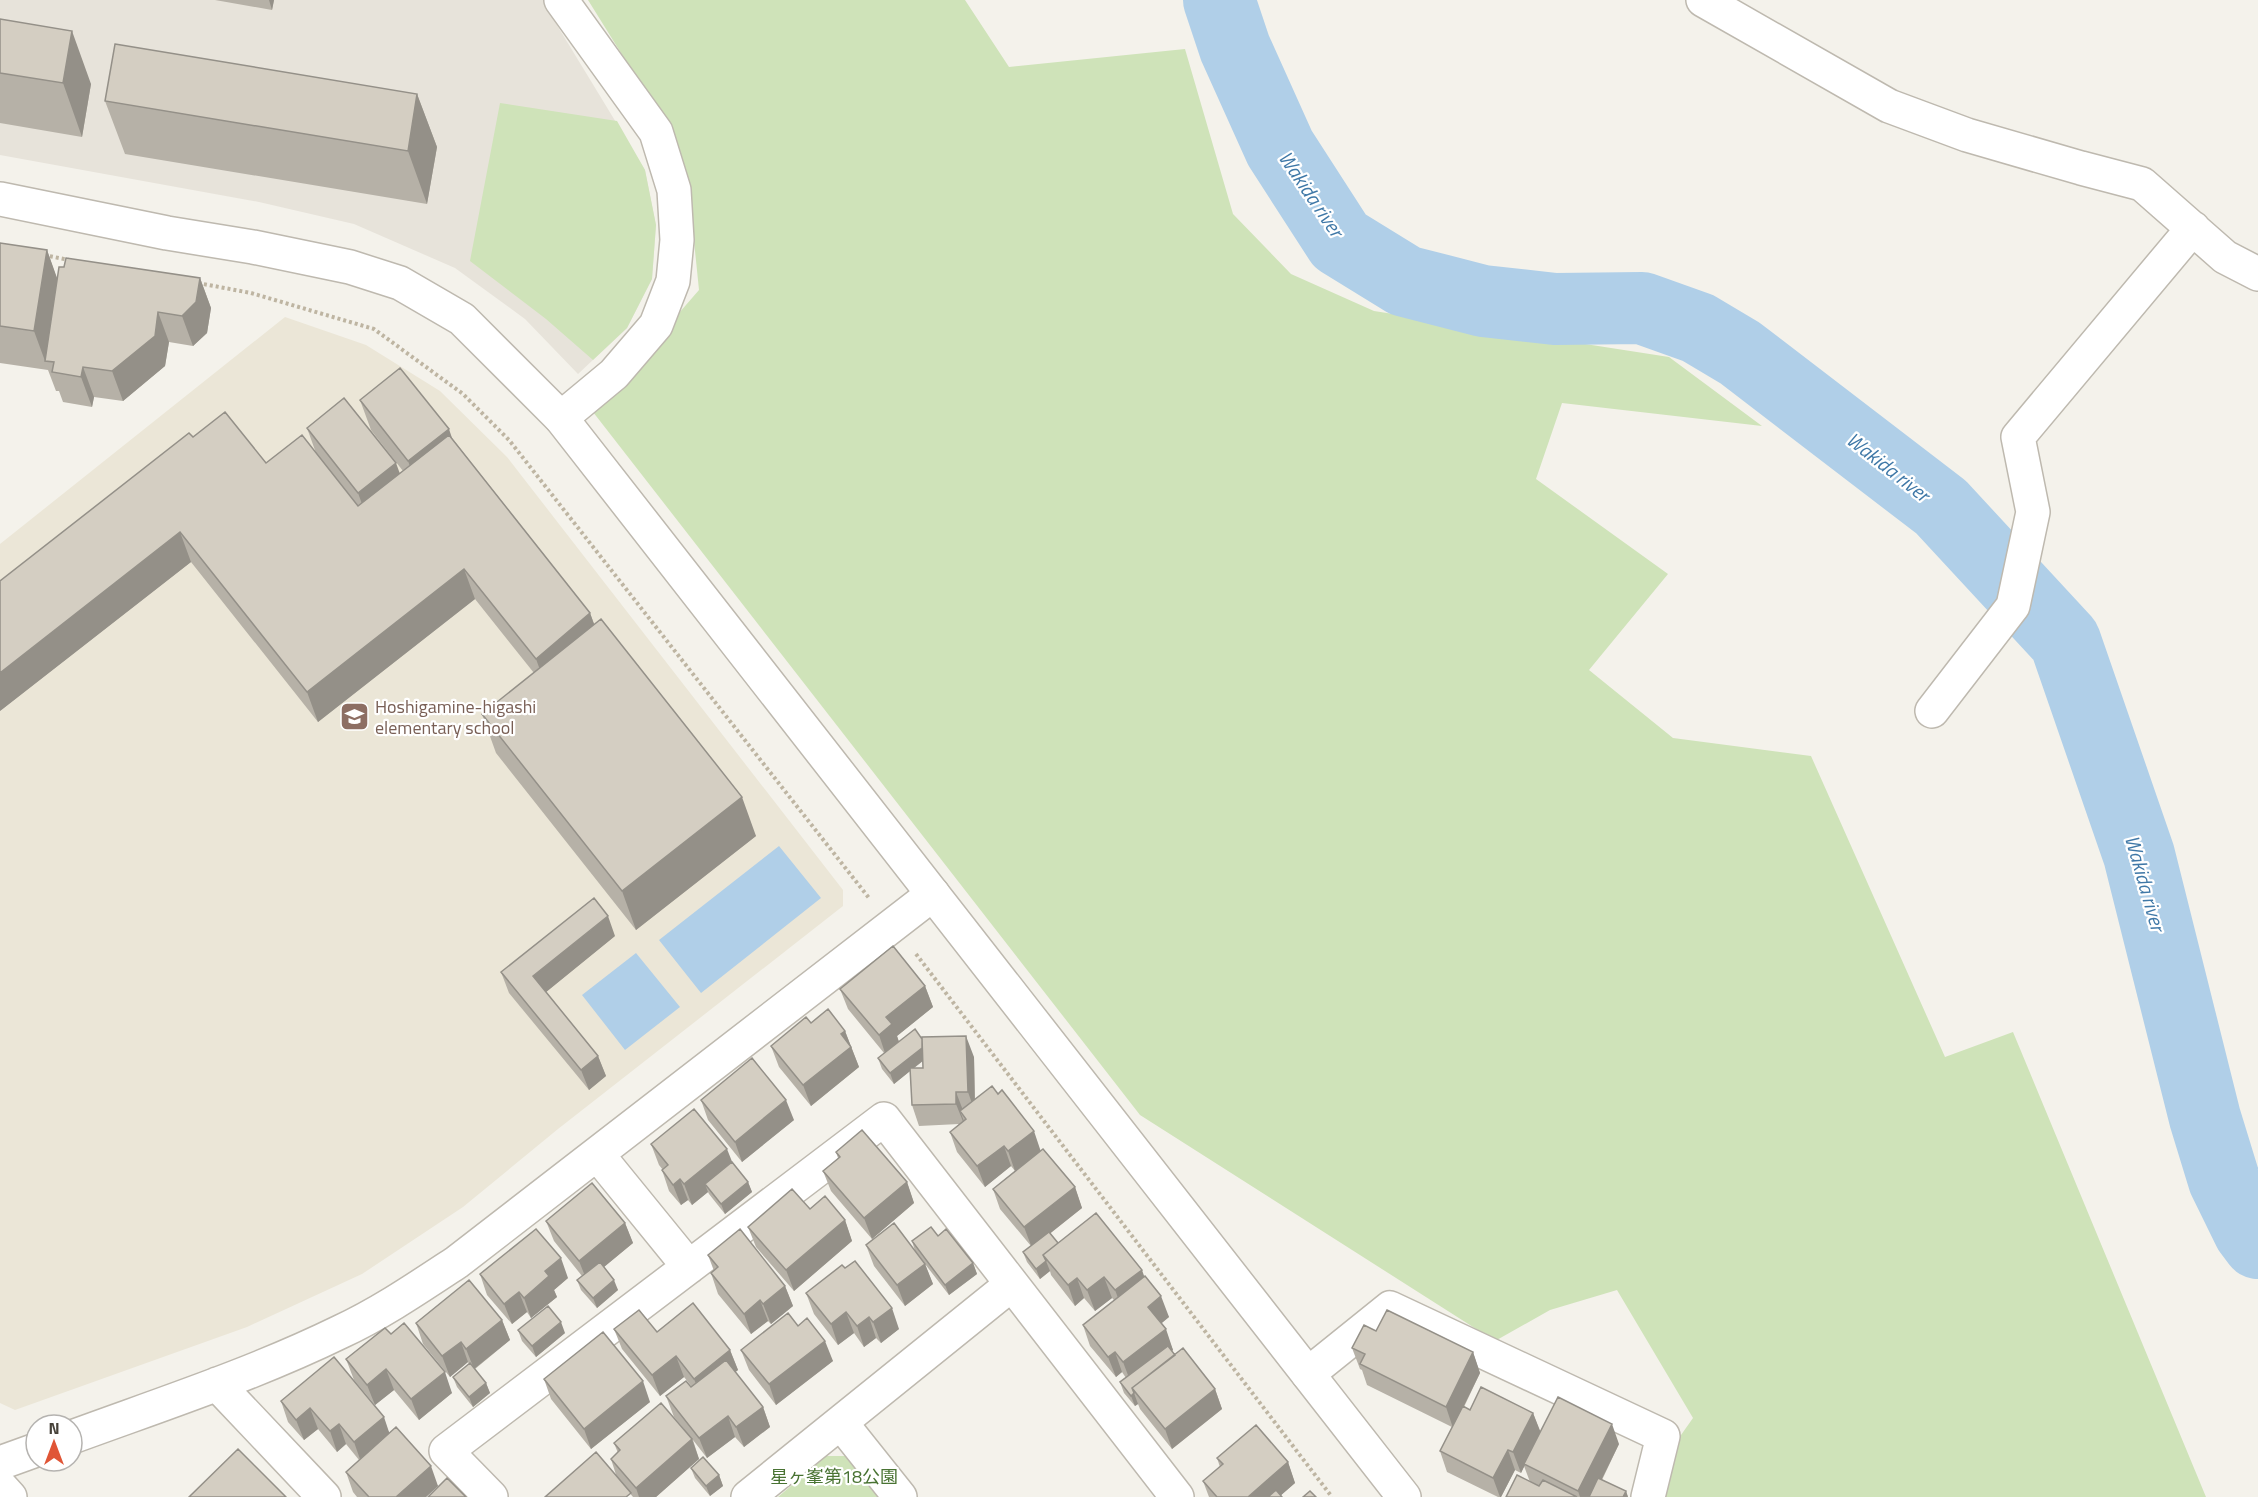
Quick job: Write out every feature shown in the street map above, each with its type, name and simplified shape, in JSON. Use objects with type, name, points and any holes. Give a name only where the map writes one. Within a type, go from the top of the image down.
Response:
[{"type":"street","points":[[561,0],[656,132],[674,190],[677,240],[673,281],[656,325],[614,374],[561,418]]},
{"type":"street","points":[[1703,0],[1889,106],[1966,135],[2142,184],[2225,257],[2258,274]]},
{"type":"street","points":[[0,199],[350,267],[400,283],[462,319],[561,418],[1404,1497]]},
{"type":"street","points":[[1932,711],[2013,606],[2033,512],[2018,437],[2193,228]]},
{"type":"street","points":[[84,1433],[217,1384],[341,1332],[411,1293],[457,1262],[933,894]]},
{"type":"street","points":[[491,1497],[446,1451],[884,1119],[1177,1497]]},
{"type":"street","points":[[597,1154],[689,1267]]},
{"type":"street","points":[[748,1497],[1012,1284]]},
{"type":"street","points":[[1308,1374],[1390,1308],[1664,1436],[1648,1497]]},
{"type":"street","points":[[217,1384],[324,1497]]},
{"type":"street","points":[[841,1423],[900,1497]]},
{"type":"street","points":[[0,1463],[24,1454]]},
{"type":"street","points":[[0,1486],[10,1497]]},
{"type":"path","points":[[34,253],[80,261]]},
{"type":"path","points":[[194,282],[251,293],[374,328],[463,394],[509,440],[849,874],[913,950],[1332,1497]]},
{"type":"shaded area","points":[[0,0],[546,0],[552,17],[645,170],[656,225],[652,279],[627,328],[578,374],[525,319],[455,268],[354,224],[259,202],[0,155]]},
{"type":"shaded area","name":"Hoshigamine-higashi elementary school","points":[[285,317],[366,345],[440,391],[507,457],[843,890],[843,906],[558,1129],[463,1207],[362,1274],[247,1327],[15,1410],[0,1403],[0,544]]},
{"type":"green space","points":[[588,0],[965,0],[1009,67],[1185,49],[1233,214],[1291,274],[1374,311],[1669,357],[1762,426],[1562,403],[1536,479],[1668,574],[1589,670],[1673,738],[1811,756],[1945,1057],[2013,1032],[2206,1497],[1654,1497],[1657,1469],[1693,1418],[1617,1290],[1550,1310],[1495,1341],[1140,1115],[593,412],[699,290],[689,192],[667,127]]},
{"type":"green space","points":[[500,103],[617,121],[645,170],[656,225],[652,279],[627,328],[593,360],[546,319],[470,261]]},
{"type":"green space","name":"星ヶ峯第18公園","points":[[826,1456],[850,1456],[882,1497],[778,1497]]},
{"type":"water","points":[[779,846],[821,898],[701,993],[659,940]]},
{"type":"water","points":[[636,953],[680,1007],[625,1050],[582,995]]},
{"type":"building","points":[[0,19],[72,31],[63,83],[0,73]]},
{"type":"building","points":[[115,44],[417,94],[408,151],[105,101]]},
{"type":"building","points":[[0,243],[47,250],[34,331],[0,326]]},
{"type":"building","points":[[66,258],[200,278],[196,302],[182,316],[158,312],[155,336],[112,371],[83,367],[81,377],[52,372],[54,362],[45,361],[59,267],[64,267]]},
{"type":"building","points":[[400,368],[449,429],[408,461],[360,400]]},
{"type":"building","points":[[344,398],[396,463],[358,493],[307,428]]},
{"type":"building","points":[[225,412],[266,463],[302,435],[358,506],[449,435],[590,613],[536,659],[464,569],[307,692],[180,532],[0,673],[0,581],[189,433],[193,437]]},
{"type":"building","points":[[601,619],[742,797],[622,891],[482,714]]},
{"type":"building","points":[[594,898],[608,916],[533,976],[598,1056],[581,1070],[501,972]]},
{"type":"building","points":[[893,946],[925,986],[886,1017],[892,1024],[879,1035],[840,989]]},
{"type":"building","points":[[828,1009],[845,1031],[841,1034],[851,1047],[803,1085],[771,1046],[806,1017],[811,1023]]},
{"type":"building","points":[[915,1029],[922,1039],[922,1048],[890,1073],[878,1058]]},
{"type":"building","points":[[966,1036],[968,1092],[956,1092],[956,1104],[912,1105],[910,1068],[923,1068],[922,1037]]},
{"type":"building","points":[[752,1058],[786,1100],[735,1142],[701,1100]]},
{"type":"building","points":[[992,1086],[998,1094],[1002,1090],[1034,1131],[1008,1151],[1004,1146],[977,1166],[950,1132],[966,1119],[960,1111]]},
{"type":"building","points":[[694,1109],[727,1149],[684,1184],[680,1179],[673,1185],[662,1170],[668,1165],[651,1144]]},
{"type":"building","points":[[862,1130],[907,1182],[864,1218],[823,1171],[840,1157],[836,1152]]},
{"type":"building","points":[[1043,1149],[1075,1187],[1024,1227],[993,1189]]},
{"type":"building","points":[[732,1162],[748,1182],[721,1204],[705,1184]]},
{"type":"building","points":[[592,1183],[625,1223],[579,1261],[546,1221]]},
{"type":"building","points":[[792,1189],[810,1209],[825,1196],[845,1220],[786,1270],[748,1227]]},
{"type":"building","points":[[1096,1213],[1142,1270],[1115,1290],[1104,1277],[1087,1290],[1077,1278],[1068,1285],[1043,1255]]},
{"type":"building","points":[[894,1223],[925,1264],[897,1285],[866,1245]]},
{"type":"building","points":[[931,1227],[938,1236],[946,1229],[973,1263],[945,1285],[912,1241]]},
{"type":"building","points":[[536,1229],[561,1258],[545,1271],[549,1276],[524,1298],[519,1292],[504,1304],[480,1274]]},
{"type":"building","points":[[740,1229],[785,1286],[763,1304],[760,1300],[744,1314],[711,1273],[718,1267],[708,1255]]},
{"type":"building","points":[[1049,1232],[1058,1243],[1043,1255],[1046,1261],[1036,1269],[1023,1252]]},
{"type":"building","points":[[855,1261],[892,1308],[873,1322],[869,1317],[857,1326],[846,1312],[831,1324],[806,1293],[842,1265],[845,1268]]},
{"type":"building","points":[[600,1262],[614,1280],[593,1298],[577,1280]]},
{"type":"building","points":[[1145,1276],[1161,1296],[1148,1307],[1166,1329],[1123,1362],[1115,1352],[1108,1357],[1083,1325]]},
{"type":"building","points":[[469,1280],[502,1320],[466,1349],[461,1342],[442,1356],[416,1323]]},
{"type":"building","points":[[693,1303],[730,1350],[694,1379],[676,1356],[652,1375],[614,1329],[639,1310],[657,1332]]},
{"type":"building","points":[[548,1306],[561,1322],[532,1346],[518,1330]]},
{"type":"building","points":[[1387,1310],[1473,1352],[1446,1407],[1360,1364],[1365,1354],[1352,1348],[1364,1325],[1376,1331]]},
{"type":"building","points":[[788,1313],[798,1326],[807,1318],[825,1341],[769,1384],[741,1350]]},
{"type":"building","points":[[404,1323],[445,1372],[411,1399],[386,1369],[367,1385],[346,1359],[385,1328],[391,1334]]},
{"type":"building","points":[[603,1332],[643,1381],[584,1429],[544,1379]]},
{"type":"building","points":[[1168,1346],[1175,1355],[1132,1388],[1134,1393],[1131,1396],[1120,1382]]},
{"type":"building","points":[[1183,1348],[1215,1389],[1165,1429],[1132,1388]]},
{"type":"building","points":[[334,1357],[384,1417],[354,1442],[339,1424],[330,1431],[310,1408],[296,1420],[281,1401]]},
{"type":"building","points":[[726,1360],[763,1407],[736,1427],[728,1416],[699,1438],[666,1396],[686,1381],[691,1387]]},
{"type":"building","points":[[470,1363],[486,1383],[469,1397],[453,1377]]},
{"type":"building","points":[[1481,1387],[1533,1413],[1513,1452],[1508,1450],[1493,1478],[1440,1451],[1463,1406],[1470,1410]]},
{"type":"building","points":[[1558,1397],[1612,1424],[1578,1491],[1524,1464]]},
{"type":"building","points":[[661,1403],[692,1439],[636,1488],[611,1459],[620,1450],[614,1443]]},
{"type":"building","points":[[1256,1425],[1288,1462],[1248,1497],[1217,1497],[1203,1481],[1223,1464],[1217,1458]]},
{"type":"building","points":[[396,1427],[431,1466],[396,1497],[369,1497],[346,1472]]},
{"type":"building","points":[[238,1449],[286,1497],[189,1497]]},
{"type":"building","points":[[596,1452],[631,1493],[626,1497],[545,1497]]},
{"type":"building","points":[[703,1457],[719,1475],[706,1486],[691,1468]]},
{"type":"building","points":[[1517,1475],[1539,1486],[1543,1480],[1577,1497],[1506,1497]]},
{"type":"building","points":[[447,1478],[466,1497],[428,1497]]},
{"type":"building","points":[[1598,1478],[1626,1491],[1623,1497],[1589,1497]]},
{"type":"building","points":[[1276,1490],[1282,1497],[1268,1497]]},
{"type":"building","points":[[1310,1491],[1316,1497],[1303,1497]]},
{"type":"waterway","name":"Wakida river","points":[[1219,0],[1235,48],[1280,148],[1340,241],[1405,281],[1483,301],[1555,309],[1642,308],[1698,328],[1740,353],[1941,507],[2065,641],[2139,855],[2205,1118],[2224,1180],[2249,1231],[2258,1243]]},
{"type":"place","name":"Hoshigamine-higashi elementary school","points":[[354,717]]}]
